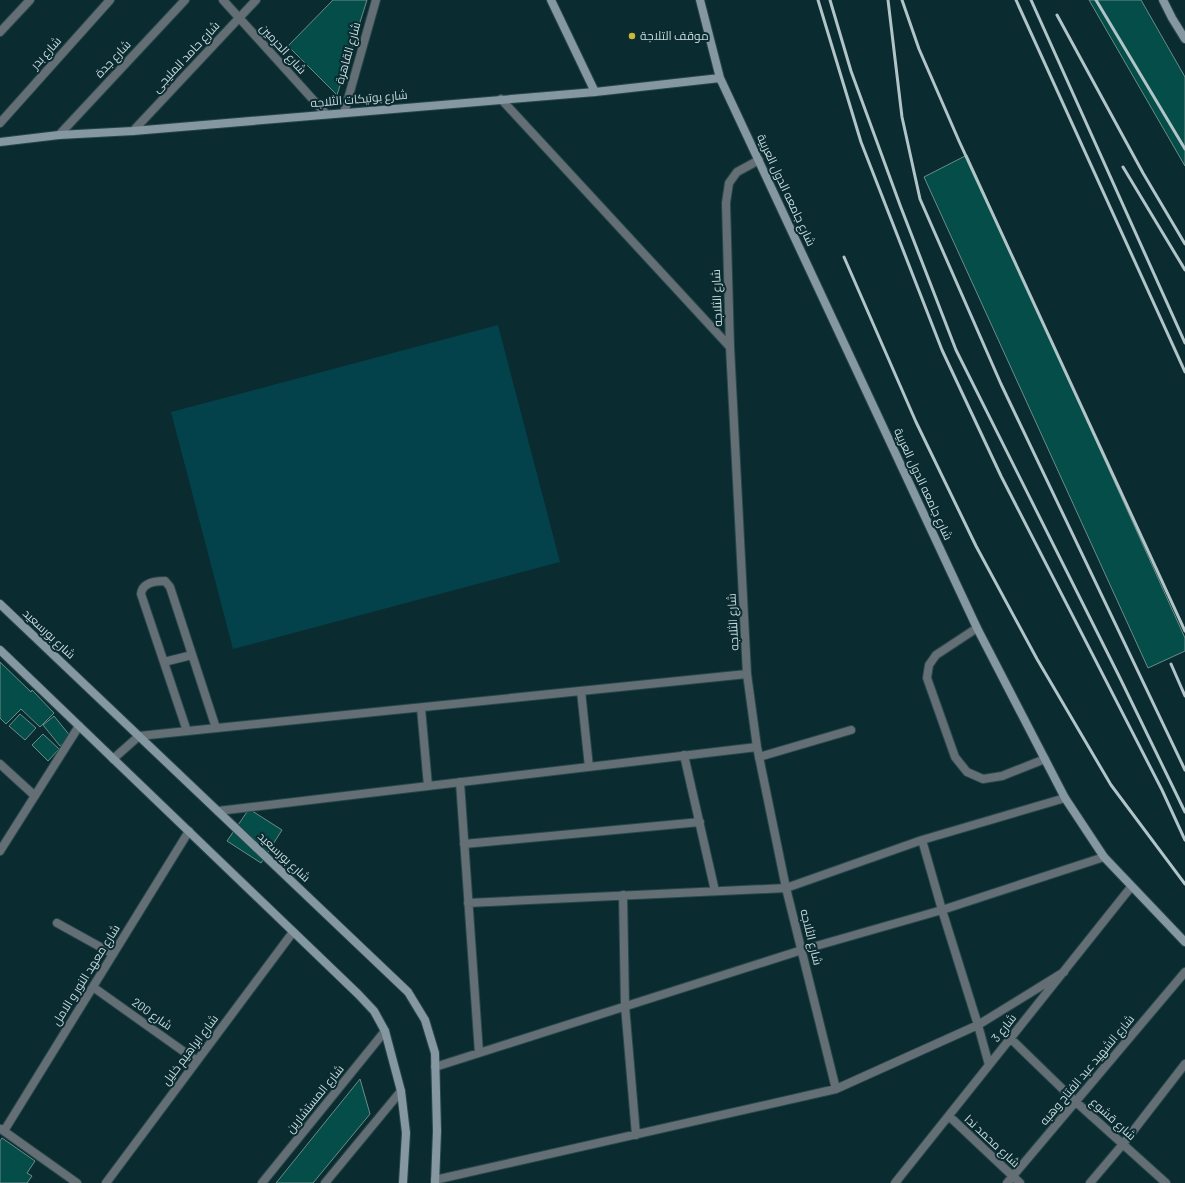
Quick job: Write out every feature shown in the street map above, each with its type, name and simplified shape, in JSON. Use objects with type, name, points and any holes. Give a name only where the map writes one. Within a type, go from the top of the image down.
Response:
[{"type":"main road","points":[[551,0],[595,92]]},
{"type":"main road","name":"شارع جامعه الدول العربية","points":[[700,0],[720,78],[977,628],[1065,798],[1104,857],[1185,942]]},
{"type":"main road","points":[[1163,0],[1185,39]]},
{"type":"main road","name":"شارع بوتيكات الثلاجه","points":[[0,142],[59,135],[133,131],[595,92],[720,78]]},
{"type":"main road","name":"شارع بورسعيد","points":[[0,604],[408,992],[425,1020],[435,1052],[437,1131],[435,1182]]},
{"type":"main road","points":[[0,650],[374,1011],[385,1031],[401,1091],[406,1132],[403,1183]]},
{"type":"street","points":[[0,32],[30,0]]},
{"type":"street","name":"شارع بدر","points":[[0,123],[110,0]]},
{"type":"street","name":"شارع جدة","points":[[59,135],[185,0]]},
{"type":"street","name":"شارع الحرمين","points":[[223,0],[326,114]]},
{"type":"street","name":"شارع حامد المليجى","points":[[133,131],[256,0]]},
{"type":"street","name":"شارع القاهرة","points":[[344,113],[376,0]]},
{"type":"street","points":[[501,99],[730,347]]},
{"type":"street","name":"شارع الثلاجه","points":[[759,160],[737,172],[729,183],[726,203],[730,347],[748,674],[757,747],[786,888],[836,1089]]},
{"type":"street","points":[[186,731],[141,594],[142,590],[148,584],[162,581],[167,583],[216,728]]},
{"type":"street","points":[[977,628],[936,655],[929,665],[927,678],[955,757],[967,772],[983,778],[1002,776],[1045,759]]},
{"type":"street","points":[[164,662],[192,655]]},
{"type":"street","points":[[113,759],[139,736],[748,674]]},
{"type":"street","points":[[581,691],[589,767]]},
{"type":"street","points":[[421,708],[428,786]]},
{"type":"street","points":[[0,851],[79,726]]},
{"type":"street","points":[[759,757],[851,730]]},
{"type":"street","points":[[218,811],[757,747]]},
{"type":"street","points":[[684,755],[715,891]]},
{"type":"street","points":[[0,764],[34,796]]},
{"type":"street","points":[[460,782],[479,1054]]},
{"type":"street","points":[[468,903],[786,888],[922,840],[1065,798]]},
{"type":"street","points":[[464,844],[700,822]]},
{"type":"street","name":"شارع معهد النور و الامل","points":[[2,1130],[93,987],[189,831]]},
{"type":"street","points":[[922,840],[989,1065]]},
{"type":"street","points":[[435,1067],[802,950],[942,910],[1104,857]]},
{"type":"street","name":"شارع 3","points":[[895,1183],[1131,887]]},
{"type":"street","points":[[623,895],[625,1006],[636,1135]]},
{"type":"street","points":[[57,923],[113,954]]},
{"type":"street","name":"شارع ابراهيم خليل","points":[[106,1183],[293,932]]},
{"type":"street","points":[[435,1182],[836,1089],[978,1025],[1064,972]]},
{"type":"street","name":"شارع الشهيد عبد الفتاح وهبه","points":[[1010,1180],[1185,972]]},
{"type":"street","name":"شارع 200","points":[[93,987],[197,1061]]},
{"type":"street","name":"شارع المستشارين","points":[[262,1183],[385,1031]]},
{"type":"street","name":"شارع قشوع","points":[[1010,1038],[1076,1102],[1166,1183]]},
{"type":"street","points":[[1090,1183],[1123,1144],[1185,1064]]},
{"type":"street","points":[[325,1183],[401,1091]]},
{"type":"street","name":"شارع محمد ندا","points":[[948,1116],[1010,1180],[1020,1183]]},
{"type":"street","points":[[2,1130],[77,1183]]},
{"type":"shaded area","points":[[498,325],[560,562],[233,649],[171,412]]},
{"type":"building","points":[[333,0],[367,0],[337,95],[288,46]]},
{"type":"building","points":[[1089,0],[1141,0],[1185,77],[1185,166]]},
{"type":"building","points":[[967,155],[1185,638],[1185,651],[1148,668],[924,177]]},
{"type":"building","points":[[0,662],[31,692],[32,690],[54,713],[40,727],[21,709],[6,724],[0,718]]},
{"type":"building","points":[[20,714],[36,728],[25,740],[9,726]]},
{"type":"building","points":[[54,716],[71,737],[60,746],[43,725]]},
{"type":"building","points":[[43,734],[59,749],[48,761],[32,745]]},
{"type":"building","points":[[249,809],[282,830],[261,863],[227,841]]},
{"type":"building","points":[[360,1079],[370,1114],[313,1183],[276,1183]]},
{"type":"building","points":[[2,1138],[35,1161],[27,1173],[32,1176],[27,1183],[0,1183],[0,1141]]},
{"type":"railway","points":[[818,0],[861,142],[942,350],[1001,476],[1162,790],[1185,840]]},
{"type":"railway","points":[[830,0],[851,71],[900,205],[956,350],[1119,676],[1185,812]]},
{"type":"railway","points":[[888,0],[902,117],[920,199],[1001,384],[1185,770]]},
{"type":"railway","points":[[902,0],[919,49],[959,141],[1185,631]]},
{"type":"railway","points":[[1016,0],[1185,372]]},
{"type":"railway","points":[[1031,0],[1185,343]]},
{"type":"railway","points":[[1096,0],[1185,149]]},
{"type":"railway","points":[[1057,15],[1143,173],[1185,244]]},
{"type":"railway","points":[[1123,167],[1185,270]]},
{"type":"railway","points":[[844,257],[916,422],[976,546],[1037,659],[1111,785],[1185,884]]},
{"type":"railway","points":[[1171,664],[1185,696]]},
{"type":"place","name":"موقف التلاجة","points":[[632,36]]}]
